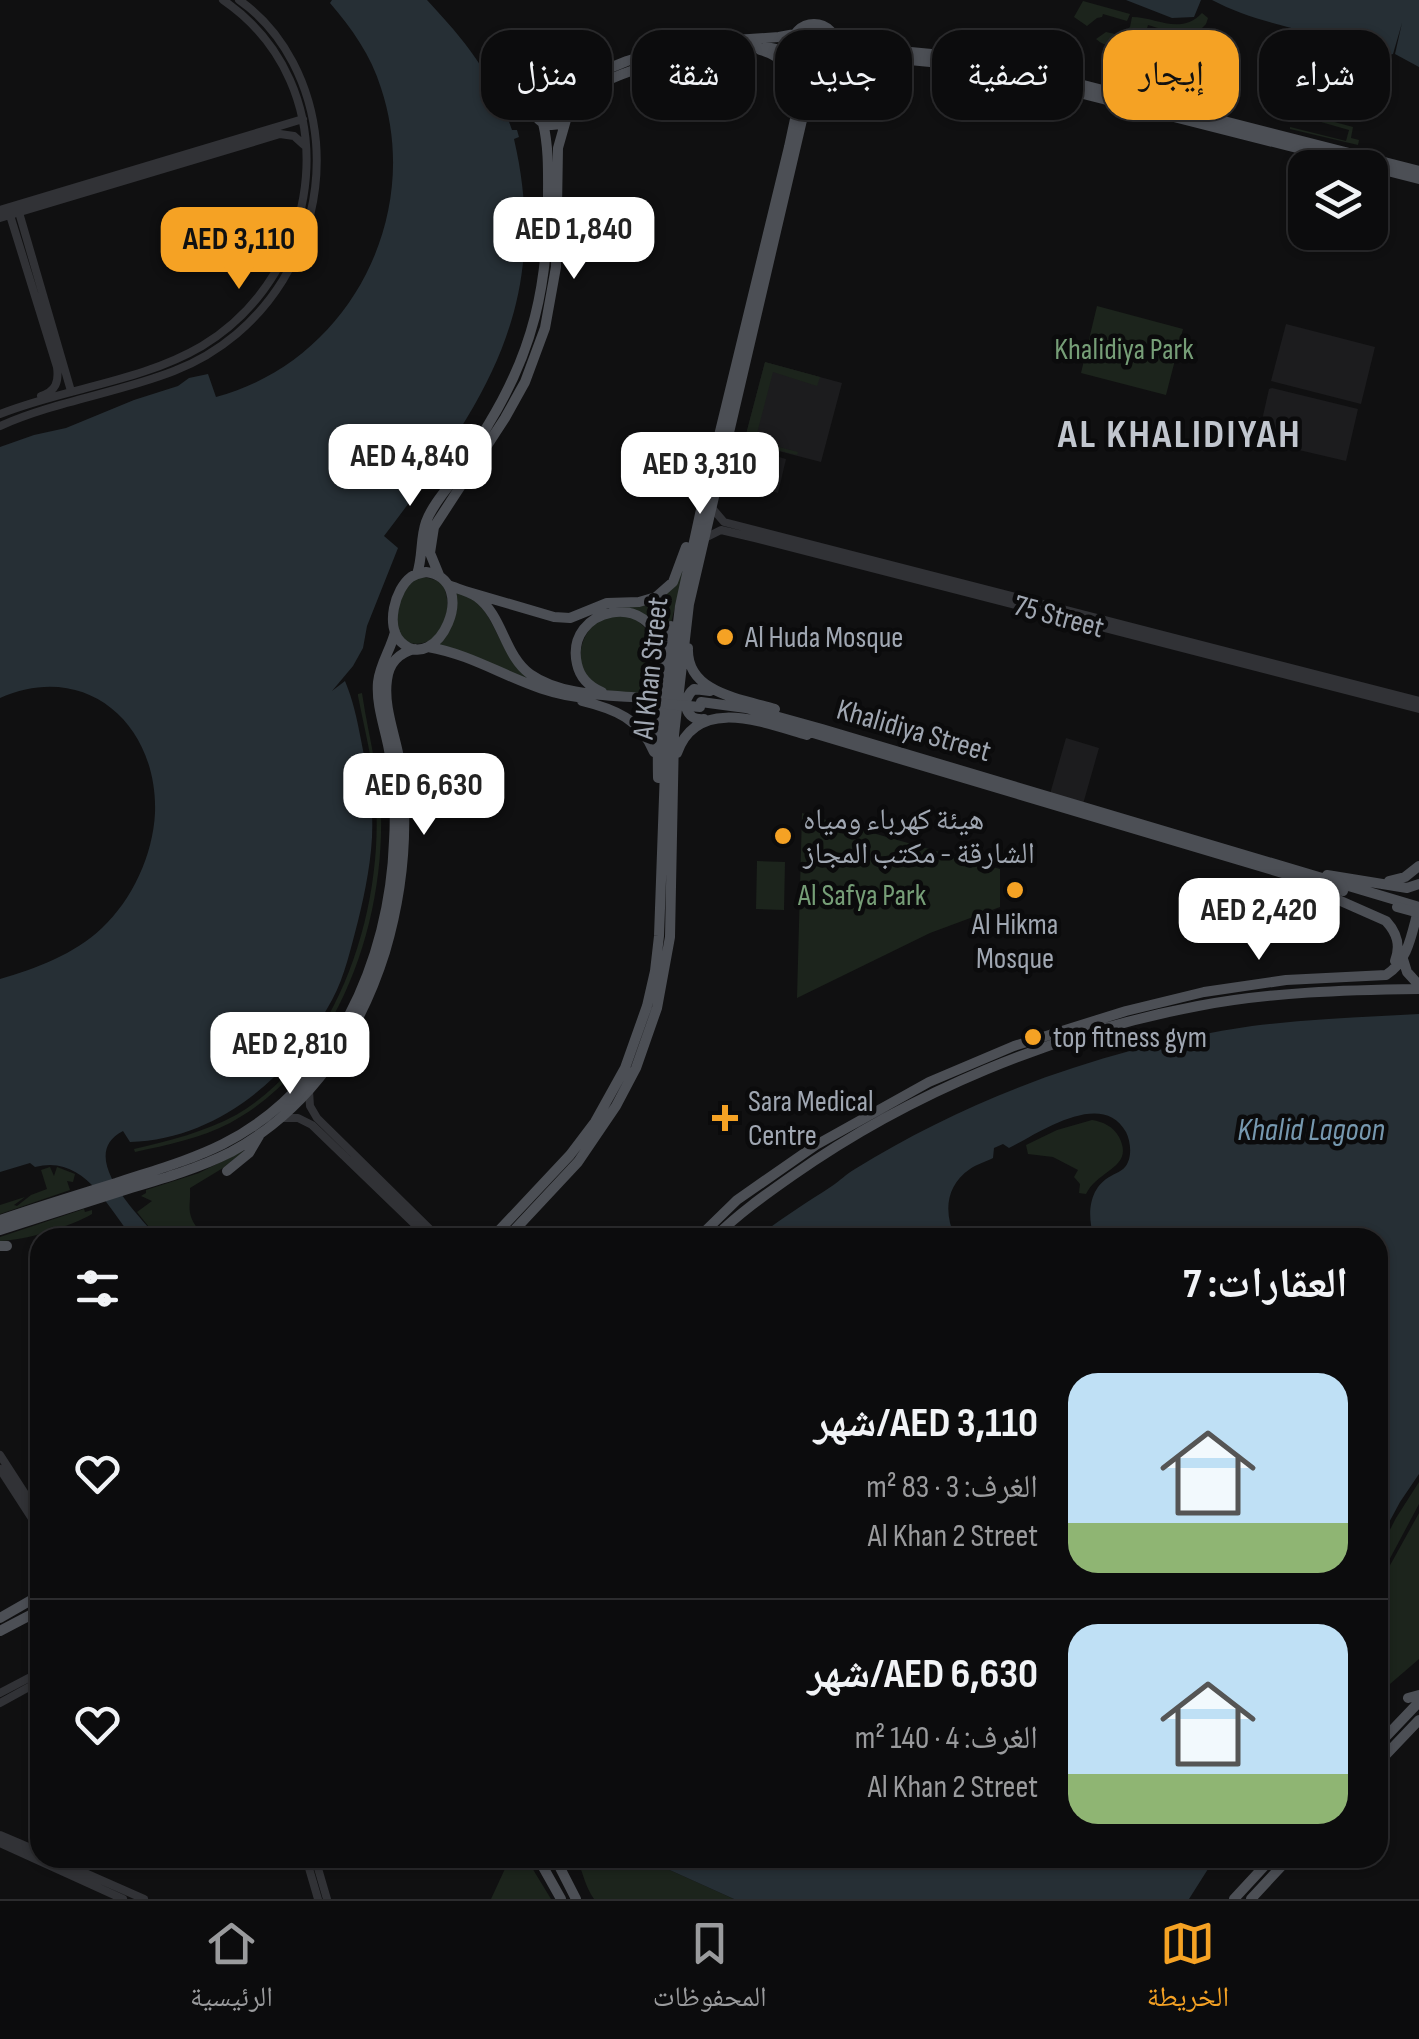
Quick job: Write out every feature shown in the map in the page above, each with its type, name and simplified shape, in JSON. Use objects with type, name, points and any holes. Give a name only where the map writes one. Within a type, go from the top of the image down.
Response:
[{"type":"main road","points":[[800,30],[816,24],[830,30]]},
{"type":"main road","points":[[612,67],[678,46],[775,37]]},
{"type":"main road","points":[[1083,85],[1419,171]]},
{"type":"main road","points":[[1083,93],[1419,180]]},
{"type":"main road","points":[[417,574],[429,515],[500,406],[531,335],[547,251],[548,154],[540,120]]},
{"type":"main road","points":[[543,123],[555,125],[566,120]]},
{"type":"main road","points":[[0,1220],[210,1162],[281,1118],[330,1065],[350,1032],[378,972],[393,922],[402,868],[404,805],[386,683],[394,660],[404,652],[428,647],[438,640],[449,620],[452,597],[430,553],[434,527],[506,418],[525,382],[545,328],[556,267],[558,148],[566,120]]},
{"type":"main road","name":"Al Khan Street","points":[[516,1228],[578,1162],[616,1106],[647,1041],[665,971],[672,899],[673,764],[679,674],[698,559],[692,555],[798,120]]},
{"type":"main road","name":"Al Khan Street","points":[[501,1228],[570,1155],[596,1110],[620,1079],[626,1052],[644,1019],[662,847],[669,693],[686,572],[710,504],[799,120]]},
{"type":"main road","points":[[1206,125],[1226,122]]},
{"type":"main road","points":[[465,591],[564,618],[607,604],[656,597],[675,578],[700,514]]},
{"type":"main road","points":[[147,1178],[226,1142],[273,1112],[317,1066],[355,1004],[376,949],[392,872],[393,783],[378,687],[380,670],[394,632],[398,597],[406,582],[426,572],[439,575]]},
{"type":"main road","points":[[661,684],[669,634],[686,572]]},
{"type":"main road","name":"Khalidiya Street","points":[[448,585],[478,597],[513,654],[533,676],[559,686],[644,700]]},
{"type":"main road","points":[[690,598],[690,669],[703,684],[736,697]]},
{"type":"main road","points":[[490,612],[514,604]]},
{"type":"main road","points":[[608,695],[583,678],[576,654],[579,638],[588,624],[600,616],[632,613],[654,629],[661,645],[658,765],[662,847]]},
{"type":"main road","points":[[394,632],[404,644],[415,649]]},
{"type":"main road","name":"Khalidiya Street","points":[[428,647],[572,698],[754,710],[1238,850],[1398,904]]},
{"type":"main road","points":[[827,738],[745,718],[692,718],[686,710],[688,696],[700,688],[736,697],[855,739]]},
{"type":"main road","points":[[572,698],[630,718],[648,738],[658,765]]},
{"type":"main road","name":"Khalidiya Street","points":[[701,704],[750,714],[1296,878],[1398,904]]},
{"type":"main road","points":[[673,764],[681,742],[692,729],[724,717]]},
{"type":"main road","points":[[1378,882],[1405,877],[1419,866]]},
{"type":"main road","points":[[1315,876],[1335,875],[1406,888],[1419,884]]},
{"type":"main road","points":[[1296,878],[1379,916],[1391,926],[1398,940],[1398,956],[1392,966],[1372,977]]},
{"type":"main road","points":[[1398,904],[1418,913]]},
{"type":"main road","points":[[1418,913],[1419,942]]},
{"type":"main road","points":[[708,1228],[744,1194],[838,1131],[944,1075],[1020,1044],[1204,992],[1392,972],[1404,958],[1418,913]]},
{"type":"main road","points":[[1404,958],[1407,972],[1419,987]]},
{"type":"main road","points":[[1296,993],[1320,986],[1320,978]]},
{"type":"main road","points":[[725,1228],[752,1204],[879,1122],[956,1083],[1062,1043],[1168,1012],[1240,999],[1419,987]]},
{"type":"main road","points":[[1062,1043],[1060,1035],[1084,1024]]},
{"type":"main road","points":[[1008,1062],[1025,1051],[1020,1044]]},
{"type":"main road","points":[[616,1106],[624,1083],[620,1079]]},
{"type":"main road","points":[[879,1122],[874,1116],[887,1104]]},
{"type":"main road","points":[[834,1148],[843,1136],[838,1131]]},
{"type":"main road","points":[[226,1171],[249,1153],[259,1134]]},
{"type":"main road","points":[[0,1230],[66,1203]]},
{"type":"main road","points":[[0,1618],[30,1601]]},
{"type":"main road","points":[[0,1631],[30,1613]]},
{"type":"main road","points":[[1388,1733],[1415,1699]]},
{"type":"main road","points":[[1388,1753],[1419,1720]]},
{"type":"main road","points":[[544,1868],[561,1899]]},
{"type":"main road","points":[[559,1868],[576,1899]]},
{"type":"main road","points":[[1234,1899],[1263,1868]]},
{"type":"main road","points":[[1251,1899],[1280,1868]]},
{"type":"street","points":[[0,414],[118,378],[208,342],[239,318],[279,268],[300,215],[308,121],[271,47],[247,18],[224,0]]},
{"type":"street","points":[[0,426],[183,368],[232,338],[258,314],[300,250],[316,182],[316,148],[304,86],[287,52],[265,22],[239,0]]},
{"type":"street","points":[[281,125],[292,114],[296,97]]},
{"type":"street","points":[[8,213],[281,125],[308,121]]},
{"type":"street","points":[[8,213],[37,208],[280,134],[296,137],[306,151]]},
{"type":"street","points":[[20,232],[37,208]]},
{"type":"street","points":[[8,213],[20,232],[72,392]]},
{"type":"street","points":[[8,213],[20,232],[58,376],[52,391],[29,404]]},
{"type":"street","points":[[300,250],[310,241]]},
{"type":"street","points":[[279,287],[279,298]]},
{"type":"street","points":[[118,378],[124,368]]},
{"type":"street","points":[[183,368],[194,368]]},
{"type":"street","points":[[66,372],[75,382],[90,386]]},
{"type":"street","points":[[699,537],[722,526],[710,504]]},
{"type":"street","name":"75 Street","points":[[722,526],[916,571],[1419,701]]},
{"type":"street","name":"75 Street","points":[[722,526],[803,551],[1419,709]]},
{"type":"street","points":[[803,551],[824,548]]},
{"type":"street","points":[[896,574],[916,571]]},
{"type":"street","points":[[1024,607],[1043,604]]},
{"type":"street","points":[[1054,615],[1069,611]]},
{"type":"street","points":[[1193,651],[1211,647]]},
{"type":"street","points":[[1315,682],[1332,679]]},
{"type":"street","points":[[309,1091],[311,1110],[319,1120],[429,1228]]},
{"type":"street","points":[[302,1119],[303,1110],[311,1110]]},
{"type":"street","points":[[281,1118],[302,1119],[315,1127],[419,1228]]},
{"type":"street","points":[[0,1455],[30,1502]]},
{"type":"street","points":[[0,1469],[30,1516]]},
{"type":"street","points":[[0,1693],[30,1677]]},
{"type":"street","points":[[0,1702],[30,1686]]},
{"type":"street","points":[[0,1835],[30,1848]]},
{"type":"street","points":[[0,1844],[30,1858]]},
{"type":"street","points":[[53,1868],[120,1898],[140,1897]]},
{"type":"street","points":[[75,1868],[140,1897]]},
{"type":"street","points":[[309,1868],[318,1899]]},
{"type":"street","points":[[318,1868],[327,1899]]},
{"type":"shaded area","points":[[1286,324],[1375,347],[1361,404],[1271,381]]},
{"type":"shaded area","points":[[765,362],[842,383],[821,462],[744,442]]},
{"type":"shaded area","points":[[1272,388],[1358,409],[1346,461],[1260,441]]},
{"type":"shaded area","points":[[737,445],[786,459],[778,493],[725,478],[732,447]]},
{"type":"shaded area","points":[[1066,738],[1099,748],[1083,804],[1050,794]]},
{"type":"green space","points":[[1083,1],[1130,14],[1127,21],[1103,14],[1087,26],[1074,17]]},
{"type":"green space","points":[[1202,13],[1208,18],[1200,30],[1164,30],[1148,25],[1147,30],[1126,30],[1132,17],[1177,24],[1194,20]]},
{"type":"green space","points":[[1314,120],[1353,127],[1351,138],[1359,140],[1358,145],[1290,127],[1346,141],[1349,130]]},
{"type":"green space","name":"Khalidiya Park","points":[[1097,306],[1183,329],[1166,395],[1081,373]]},
{"type":"green space","points":[[765,362],[820,377],[817,386],[773,372],[755,441],[798,452],[797,455],[744,442]]},
{"type":"green space","points":[[687,559],[663,644],[661,635],[620,607],[648,604]]},
{"type":"green space","points":[[421,576],[442,582],[448,604],[445,622],[437,635],[414,644],[404,639],[398,627],[399,607],[406,589]]},
{"type":"green space","points":[[454,590],[483,609],[513,659],[552,690],[437,645]]},
{"type":"green space","points":[[630,616],[654,641],[657,695],[603,689],[586,676],[582,666],[582,646],[591,627],[607,617]]},
{"type":"green space","points":[[362,693],[380,799],[380,858],[374,902],[346,990],[299,1067],[267,1098],[219,1128],[135,1152],[134,1149],[199,1131],[236,1115],[271,1089],[301,1057],[327,1019],[347,978],[361,934],[376,845],[373,775],[358,696]]},
{"type":"green space","name":"Al Safya Park","points":[[802,813],[1000,869],[1000,907],[930,933],[797,998]]},
{"type":"green space","points":[[757,861],[785,862],[784,910],[756,909]]},
{"type":"green space","points":[[1092,1120],[1117,1133],[1123,1147],[1119,1162],[1086,1194],[1079,1193],[1080,1184],[1074,1177],[1078,1170],[1053,1157],[1028,1154],[1026,1145],[1057,1130]]},
{"type":"green space","points":[[245,1150],[190,1188],[190,1214],[198,1228],[150,1228],[137,1212],[152,1201],[141,1196],[146,1190],[199,1173]]},
{"type":"green space","points":[[50,1167],[54,1176],[57,1167],[75,1174],[73,1182],[67,1181],[70,1190],[0,1214],[0,1205],[25,1197],[14,1205],[17,1206],[47,1189],[41,1170]]},
{"type":"green space","points":[[84,1209],[92,1210],[92,1214],[60,1228],[30,1228],[30,1236],[0,1241],[0,1237]]},
{"type":"green space","points":[[1419,1482],[1419,1504],[1388,1562],[1388,1534]]},
{"type":"green space","points":[[1419,1513],[1419,1659],[1388,1686],[1388,1569]]},
{"type":"green space","points":[[505,1868],[532,1868],[551,1899],[491,1899]]},
{"type":"green space","points":[[580,1868],[665,1868],[734,1899],[594,1899]]},
{"type":"water","points":[[332,0],[427,0],[481,67],[481,120],[508,120],[519,137],[514,139],[524,199],[524,254],[516,305],[500,353],[478,399],[451,444],[384,536],[398,548],[367,626],[363,648],[332,691],[345,681],[353,702],[372,815],[366,882],[341,981],[296,1054],[249,1098],[193,1129],[130,1142],[123,1131],[110,1141],[106,1154],[108,1169],[125,1199],[149,1228],[125,1228],[92,1185],[67,1168],[35,1167],[30,1163],[0,1172],[0,979],[67,953],[113,917],[145,860],[155,813],[153,781],[144,752],[130,727],[111,708],[88,694],[61,687],[31,688],[0,698],[0,447],[66,428],[178,386],[189,378],[208,374],[216,397],[263,379],[304,352],[338,318],[364,278],[382,233],[392,186],[392,137],[381,88],[353,33],[330,3]]},
{"type":"water","points":[[1126,0],[1201,0],[1194,17],[1172,18]]},
{"type":"water","points":[[1212,0],[1419,0],[1419,67],[1395,54],[1402,23],[1390,55],[1390,30],[1298,30]]},
{"type":"water","name":"Khalid Lagoon","points":[[1419,1014],[1419,1474],[1388,1524],[1388,1228],[1092,1228],[1094,1195],[1103,1181],[1125,1167],[1130,1155],[1126,1132],[1115,1119],[1086,1114],[1052,1125],[1009,1148],[1003,1144],[994,1148],[993,1158],[970,1169],[951,1192],[948,1209],[952,1228],[770,1228],[901,1142],[997,1096],[1148,1046],[1252,1026]]},
{"type":"water","points":[[665,1868],[1209,1868],[1189,1899],[734,1899]]},
{"type":"place","name":"Al Huda Mosque","points":[[725,637]]},
{"type":"place","name":"هيئة كهرباء ومياه الشارقة - مكتب المجاز","points":[[783,836]]},
{"type":"place","name":"Al Hikma Mosque","points":[[1015,890]]},
{"type":"place","name":"top fitness gym","points":[[1033,1037]]},
{"type":"place","name":"Sara Medical Centre","points":[[725,1118]]},
{"type":"district","name":"AL KHALIDIYAH","points":[[1180,433]]}]
